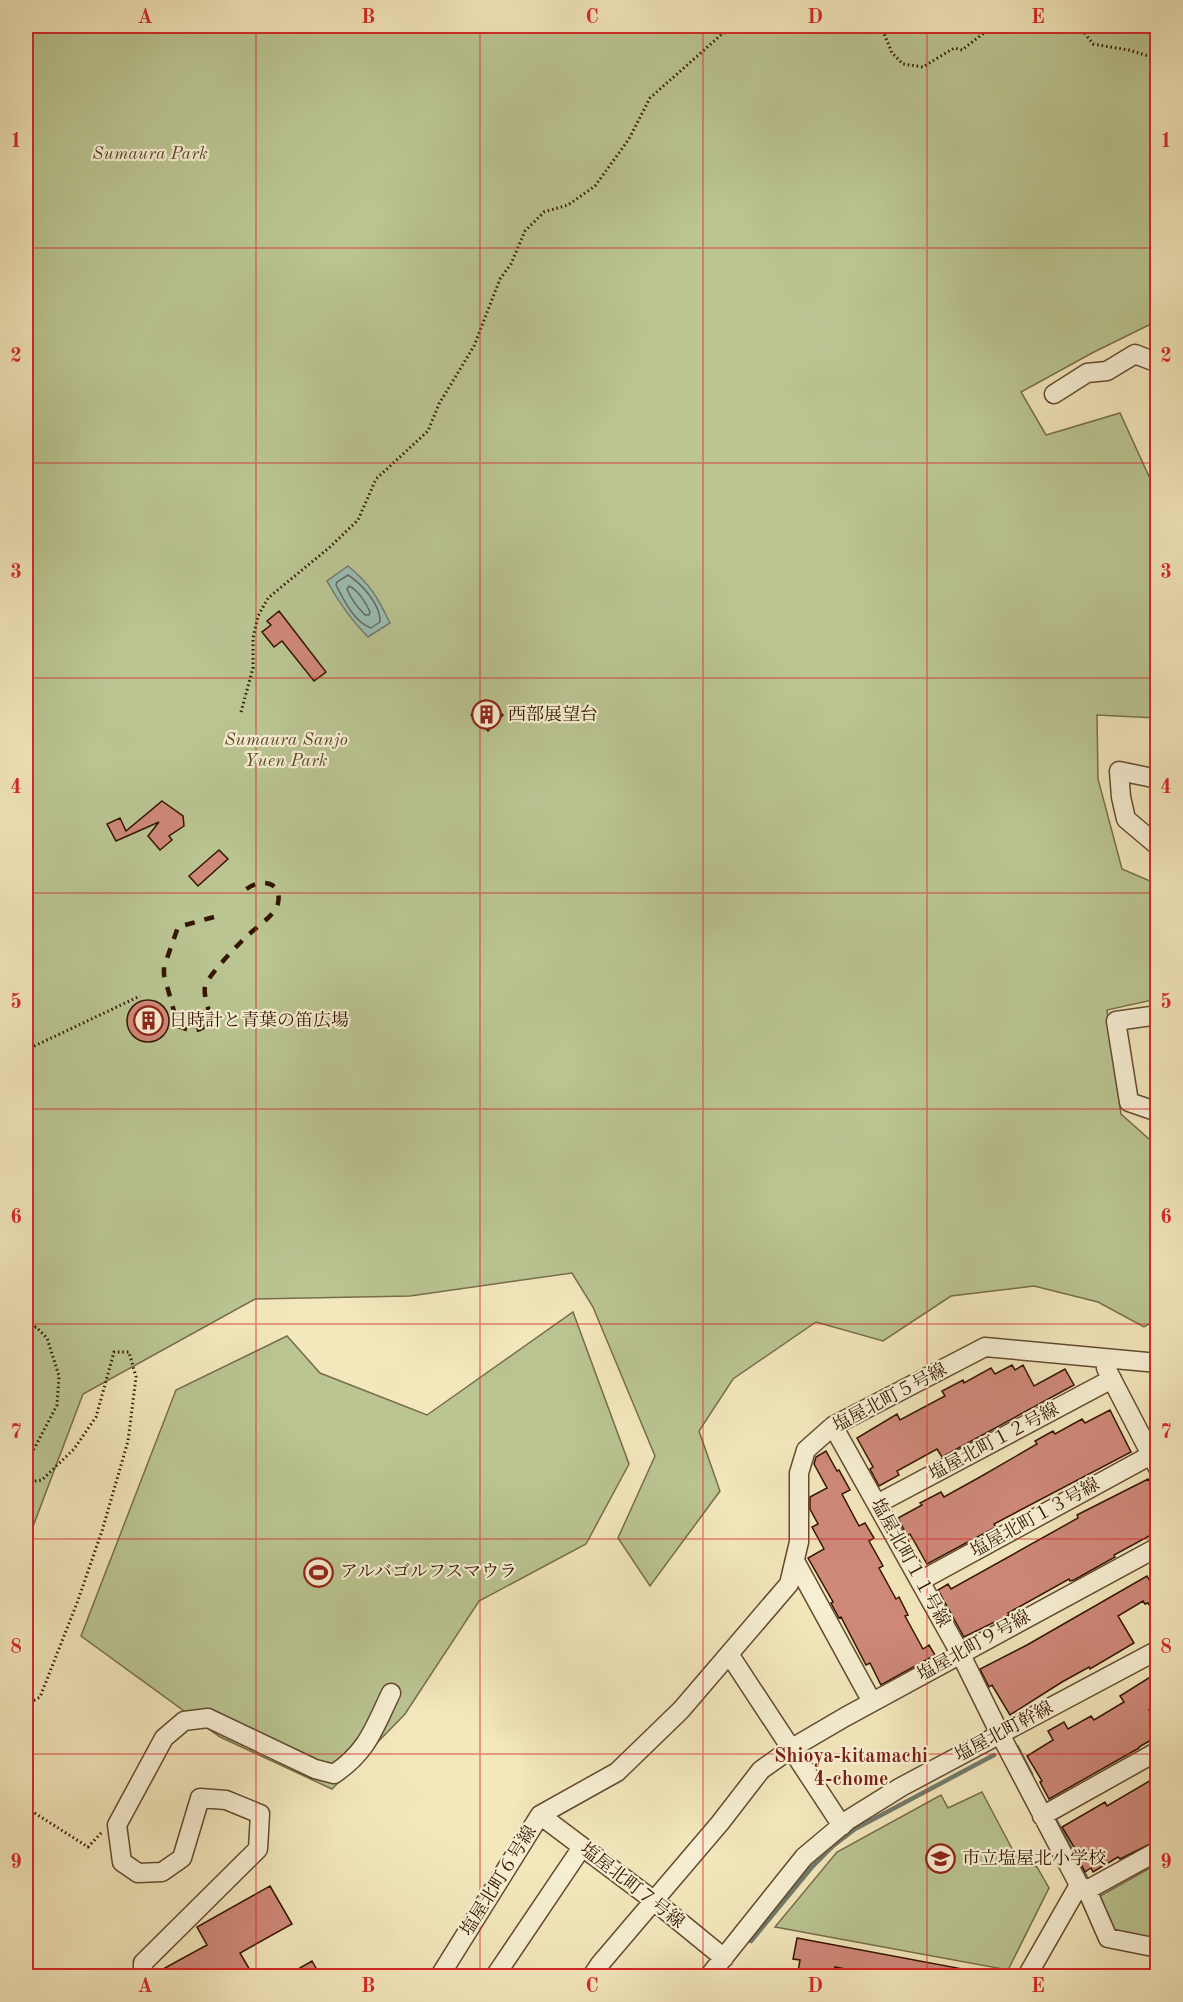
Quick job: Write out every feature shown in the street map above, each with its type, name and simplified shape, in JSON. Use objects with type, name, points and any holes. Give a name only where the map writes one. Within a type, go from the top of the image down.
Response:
[{"type":"street","points":[[1054,394],[1087,373],[1107,371],[1136,354],[1158,363]]},
{"type":"street","points":[[1158,779],[1119,771],[1121,798],[1126,819],[1158,846]]},
{"type":"street","points":[[1158,1015],[1116,1021],[1129,1102],[1158,1112]]},
{"type":"street","name":"塩屋北町５号線","points":[[729,1654],[789,1584],[799,1542],[799,1473],[806,1450],[833,1426],[985,1347],[1158,1363]]},
{"type":"street","points":[[1101,1359],[1154,1461]]},
{"type":"street","name":"塩屋北町１２号線","points":[[877,1504],[1112,1379]]},
{"type":"street","name":"塩屋北町１１号線","points":[[833,1426],[960,1653],[1042,1816],[1083,1888],[1108,1938],[1158,1948]]},
{"type":"street","name":"塩屋北町１３号線","points":[[920,1581],[1154,1461]]},
{"type":"street","name":"塩屋北町９号線","points":[[792,1748],[960,1653],[1158,1547]]},
{"type":"street","points":[[795,1561],[872,1702]]},
{"type":"street","name":"塩屋北町幹線","points":[[709,1977],[804,1857],[842,1826],[901,1787],[1158,1650]]},
{"type":"street","points":[[729,1654],[842,1826]]},
{"type":"street","name":"塩屋北町６号線","points":[[444,1977],[441,1974],[540,1815],[618,1772],[681,1710],[729,1654]]},
{"type":"street","points":[[143,1977],[143,1964],[258,1849],[260,1815],[226,1800],[200,1798],[182,1858],[162,1872],[138,1873],[122,1863],[117,1825],[164,1738],[184,1721],[208,1718],[315,1769],[334,1774],[352,1762],[367,1742],[391,1693]]},
{"type":"street","points":[[592,1977],[600,1964],[720,1823],[761,1770],[792,1748]]},
{"type":"street","points":[[1042,1816],[1158,1751]]},
{"type":"street","name":"塩屋北町７号線","points":[[540,1815],[653,1900],[724,1958]]},
{"type":"street","points":[[495,1977],[582,1847]]},
{"type":"street","points":[[1027,1977],[1083,1888],[1158,1851]]},
{"type":"path","points":[[241,712],[253,668],[253,638],[258,616],[268,598],[330,547],[358,520],[376,479],[428,430],[439,404],[474,346],[500,279],[511,264],[525,231],[544,212],[568,205],[596,186],[629,139],[650,98],[722,34],[742,26]]},
{"type":"path","points":[[881,26],[892,53],[903,64],[923,68],[954,48],[962,50],[993,26]]},
{"type":"path","points":[[1079,26],[1093,44],[1129,50],[1158,59]]},
{"type":"path","points":[[26,1050],[140,996]]},
{"type":"path","points":[[26,1330],[36,1327],[47,1338],[59,1376],[57,1405],[26,1462]]},
{"type":"path","points":[[26,1476],[28,1482],[42,1480],[74,1449],[96,1417],[114,1352],[129,1352],[136,1377],[128,1441],[102,1531],[40,1697],[26,1705]]},
{"type":"path","points":[[26,1813],[33,1812],[88,1846],[100,1832],[117,1825]]},
{"type":"green space","points":[[26,26],[1157,26],[1157,321],[1021,392],[1046,435],[1120,413],[1157,494],[1157,718],[1097,715],[1098,779],[1122,869],[1157,884],[1157,999],[1107,1010],[1121,1114],[1157,1146],[1157,1319],[1144,1327],[1098,1302],[1034,1286],[951,1296],[883,1341],[816,1322],[733,1379],[699,1431],[720,1491],[650,1586],[618,1538],[655,1456],[593,1307],[572,1273],[410,1296],[255,1299],[83,1394],[26,1545]]},
{"type":"green space","name":"アルバゴルフスマウラ","points":[[573,1312],[629,1464],[586,1544],[479,1601],[405,1714],[332,1789],[220,1737],[81,1636],[176,1390],[287,1336],[320,1373],[427,1415]]},
{"type":"green space","name":"市立塩屋北小学校","points":[[982,1792],[1017,1858],[1037,1867],[1049,1888],[1008,1970],[775,1927],[837,1852],[941,1795],[948,1808]]},
{"type":"green space","points":[[1157,1864],[1157,1941],[1119,1933],[1111,1928],[1097,1900],[1100,1896]]},
{"type":"water","points":[[348,566],[373,592],[390,623],[368,637],[346,611],[327,581]]},
{"type":"building","points":[[279,611],[326,672],[314,681],[282,641],[274,647],[262,632],[271,625],[267,621]]},
{"type":"building","name":"西部展望台","points":[[486,700],[503,715],[488,731],[471,715]]},
{"type":"building","points":[[162,801],[183,816],[184,826],[169,836],[172,840],[160,850],[148,836],[159,822],[116,841],[107,824],[120,818],[126,831]]},
{"type":"building","points":[[219,850],[228,859],[198,886],[189,876]]},
{"type":"building","name":"日時計と青葉の笛広場","points":[[148,1000],[163,1006],[169,1021],[163,1036],[148,1042],[133,1036],[127,1021],[133,1006]]},
{"type":"building","points":[[1012,1365],[1015,1370],[1023,1365],[1034,1386],[1065,1369],[1074,1385],[942,1457],[937,1449],[897,1471],[899,1475],[879,1486],[870,1469],[873,1467],[857,1438],[897,1414],[900,1420],[945,1396],[942,1391],[963,1380],[964,1383],[991,1368],[995,1374]]},
{"type":"building","points":[[1110,1410],[1131,1452],[994,1524],[996,1527],[927,1564],[910,1534],[907,1536],[898,1518],[941,1492],[944,1497],[980,1477],[1037,1444],[1035,1441],[1053,1431],[1055,1434],[1082,1419],[1085,1423]]},
{"type":"building","points":[[826,1451],[850,1490],[842,1494],[859,1526],[865,1523],[874,1538],[869,1541],[883,1566],[879,1568],[896,1599],[899,1597],[908,1615],[905,1616],[923,1649],[929,1645],[935,1655],[881,1685],[870,1663],[866,1665],[808,1558],[824,1549],[812,1527],[818,1524],[810,1509],[810,1497],[827,1488],[814,1464],[816,1457]]},
{"type":"building","points":[[1148,1479],[1158,1496],[1158,1536],[1150,1538],[1149,1536],[1074,1580],[1069,1579],[1008,1613],[1009,1615],[964,1637],[938,1590],[948,1584],[951,1589],[1078,1518],[1077,1515]]},
{"type":"building","points":[[1147,1576],[1151,1583],[1158,1579],[1158,1619],[1148,1603],[1145,1604],[1143,1601],[1118,1616],[1134,1643],[1090,1669],[1089,1667],[1062,1682],[1010,1715],[992,1685],[989,1687],[980,1669],[1027,1645]]},
{"type":"building","points":[[1158,1672],[1158,1705],[1149,1710],[1158,1724],[1158,1736],[1049,1799],[1040,1782],[1042,1781],[1027,1756],[1053,1740],[1048,1731],[1064,1722],[1068,1729],[1091,1716],[1094,1720],[1124,1702],[1120,1696]]},
{"type":"building","points":[[1158,1776],[1158,1840],[1120,1859],[1118,1857],[1093,1872],[1091,1868],[1085,1872],[1078,1858],[1080,1857],[1062,1827],[1105,1802],[1107,1806]]},
{"type":"building","points":[[270,1886],[292,1924],[240,1953],[254,1977],[154,1977],[154,1974],[207,1945],[197,1927]]},
{"type":"building","points":[[797,1938],[968,1970],[967,1977],[885,1977],[835,1967],[833,1977],[797,1977],[800,1960],[793,1959]]},
{"type":"building","points":[[312,1961],[321,1977],[284,1977]]},
{"type":"waterway","points":[[1017,1747],[1031,1774]]},
{"type":"waterway","points":[[751,1941],[812,1867],[833,1846],[855,1829],[994,1755]]},
{"type":"waterway","points":[[1056,1821],[1086,1877]]},
{"type":"railway","points":[[214,917],[178,927],[164,967],[164,975],[178,1026],[189,1030],[200,1029],[209,1020],[205,993],[208,980],[232,951],[273,913],[278,903],[277,890],[268,884],[256,884],[244,891]]},
{"type":"place","name":"西部展望台","points":[[487,715]]},
{"type":"place","name":"日時計と青葉の笛広場","points":[[148,1021]]},
{"type":"place","name":"アルバゴルフスマウラ","points":[[319,1572]]},
{"type":"place","name":"市立塩屋北小学校","points":[[941,1859]]},
{"type":"district","name":"Shioya-kitamachi 4-chome","points":[[851,1768]]},
{"type":"park label","name":"Sumaura Park","points":[[150,154]]},
{"type":"park label","name":"Sumaura Sanjo Yuen Park","points":[[286,750]]}]
